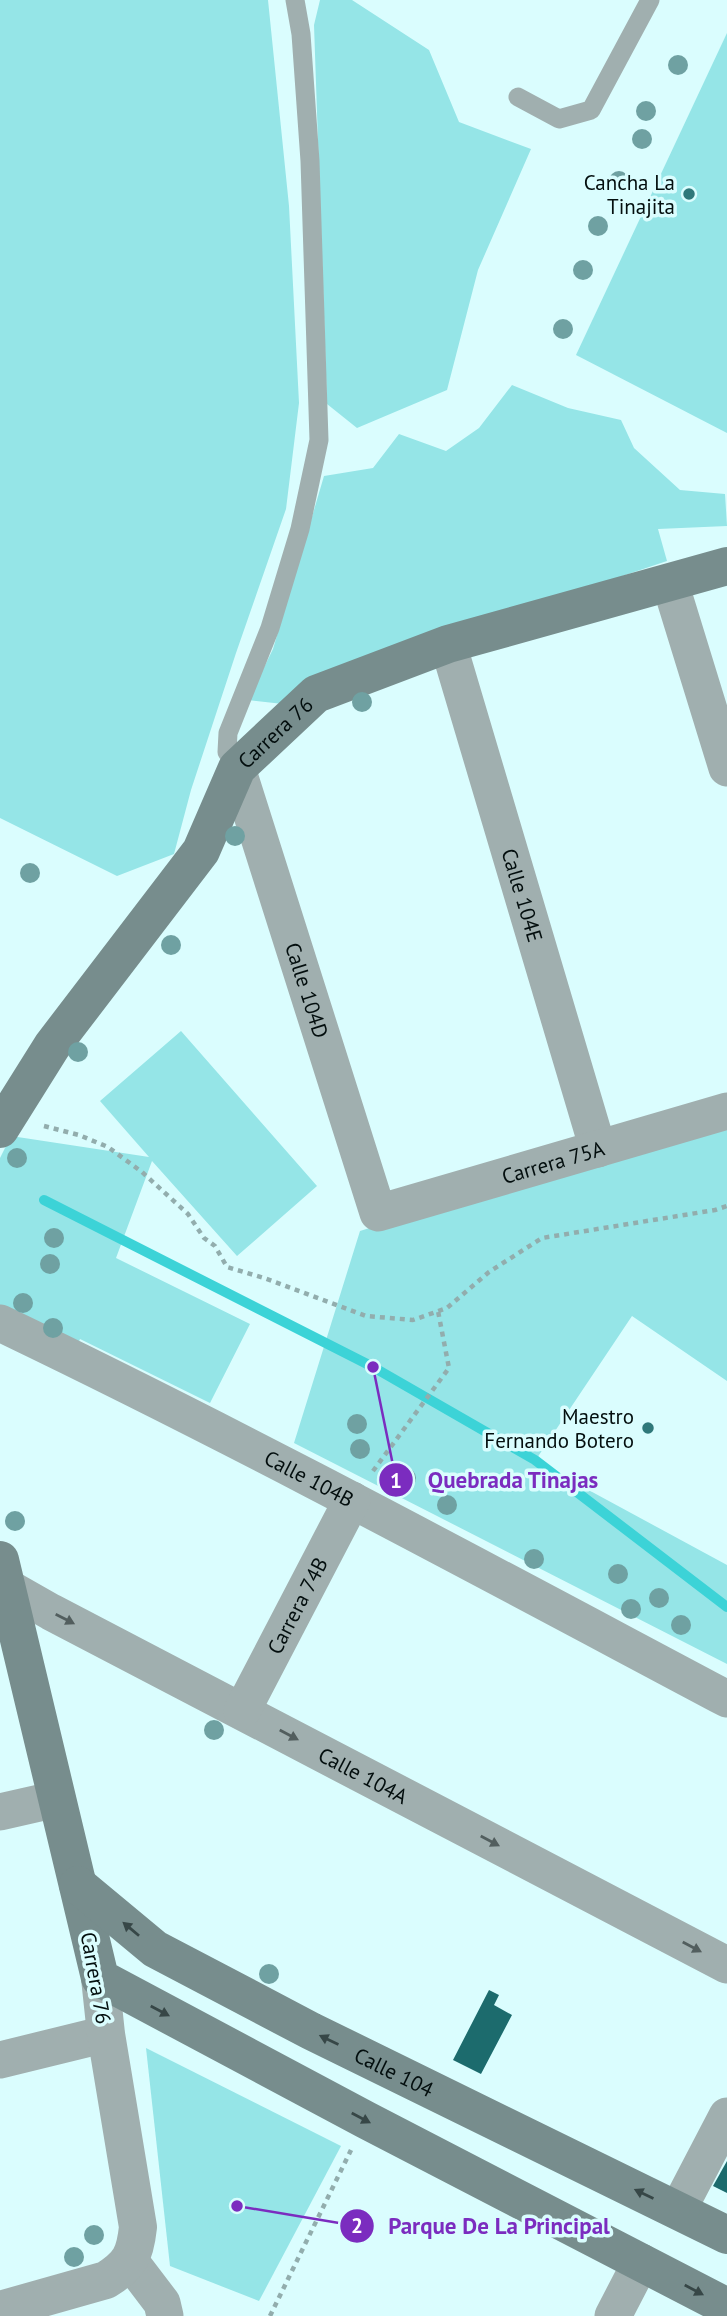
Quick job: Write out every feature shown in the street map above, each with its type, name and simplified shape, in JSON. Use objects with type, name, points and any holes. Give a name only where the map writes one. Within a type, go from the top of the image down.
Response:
[{"type":"main road","name":"Carrera 76","points":[[0,1129],[52,1046],[201,851],[237,768],[316,694],[448,645],[727,566]]},
{"type":"main road","name":"Carrera 76","points":[[2,1576],[100,1979]]},
{"type":"main road","name":"Calle 104","points":[[78,1885],[155,1949],[311,2031],[727,2235]]},
{"type":"main road","points":[[100,1979],[727,2307]]},
{"type":"street","points":[[670,583],[727,768]]},
{"type":"street","name":"Calle 104E","points":[[448,645],[598,1149]]},
{"type":"street","name":"Calle 104D","points":[[237,768],[378,1213]]},
{"type":"street","name":"Carrera 75A","points":[[378,1213],[727,1111]]},
{"type":"street","name":"Calle 104B","points":[[0,1323],[352,1500],[727,1699]]},
{"type":"street","name":"Carrera 74B","points":[[242,1711],[352,1500]]},
{"type":"street","name":"Calle 104A","points":[[2,1576],[51,1612],[727,1965]]},
{"type":"street","points":[[0,1812],[57,1799]]},
{"type":"street","name":"Carrera 76","points":[[100,1979],[106,2034],[138,2227],[136,2246],[130,2261]]},
{"type":"street","points":[[0,2060],[106,2034]]},
{"type":"street","points":[[678,2210],[727,2116]]},
{"type":"street","points":[[0,2310],[106,2280],[130,2261],[171,2312]]},
{"type":"street","points":[[613,2316],[641,2262]]},
{"type":"lane","points":[[237,768],[228,752],[228,733],[270,628],[300,529],[319,440],[310,161],[301,34],[295,0]]},
{"type":"lane","points":[[518,97],[559,118],[591,110],[650,0]]},
{"type":"path","points":[[352,1500],[449,1368],[438,1311]]},
{"type":"path","points":[[270,2316],[366,2120]]},
{"type":"shaded area","points":[[0,0],[268,0],[289,206],[299,403],[286,509],[191,790],[174,854],[117,876],[0,818]]},
{"type":"shaded area","points":[[320,0],[352,0],[429,50],[459,122],[531,149],[478,270],[447,390],[357,428],[327,404],[314,25]]},
{"type":"shaded area","name":"Cancha La Tinajita","points":[[727,33],[727,433],[576,355]]},
{"type":"shaded area","points":[[512,385],[568,408],[621,420],[634,448],[680,490],[725,494],[727,526],[658,529],[667,561],[317,678],[292,705],[248,700],[273,649],[324,476],[373,468],[399,434],[446,451],[479,428]]},
{"type":"shaded area","points":[[181,1031],[317,1186],[237,1256],[152,1161],[116,1258],[250,1324],[210,1403],[80,1339],[77,1346],[0,1317],[0,1158],[11,1136],[149,1157],[100,1101]]},
{"type":"shaded area","points":[[727,1115],[727,1381],[632,1316],[535,1461],[727,1565],[727,1664],[294,1443],[360,1231]]},
{"type":"shaded area","points":[[146,2048],[341,2146],[259,2301],[170,2266]]},
{"type":"building","points":[[489,1990],[499,1995],[494,2005],[512,2015],[481,2074],[453,2060]]},
{"type":"building","points":[[727,2161],[727,2193],[713,2186]]},
{"type":"waterway","points":[[44,1200],[373,1367],[535,1460],[727,1607]]},
{"type":"place","name":"Cancha La Tinajita","points":[[689,194]]},
{"type":"place","name":"Quebrada Tinajas","points":[[373,1367]]},
{"type":"place","name":"Maestro Fernando Botero","points":[[648,1428]]},
{"type":"place","name":"Parque De La Principal","points":[[237,2206]]}]
